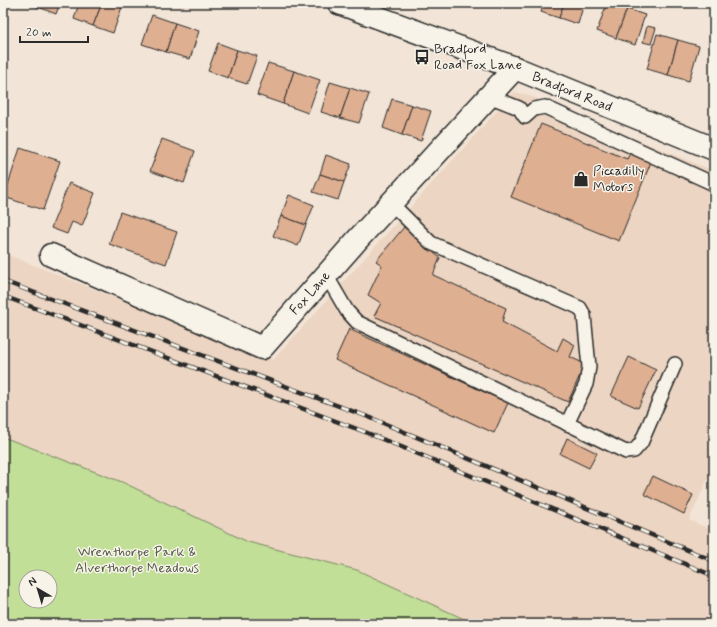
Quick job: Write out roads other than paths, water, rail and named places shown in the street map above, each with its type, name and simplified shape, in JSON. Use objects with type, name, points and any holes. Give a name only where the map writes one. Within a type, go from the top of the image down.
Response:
[{"type":"street","name":"Bradford Road","points":[[339,3],[515,68],[714,149]]},
{"type":"street","name":"Fox Lane","points":[[51,255],[262,348],[391,203],[515,68]]},
{"type":"lane","points":[[489,96],[519,108],[525,117],[534,109],[545,107],[714,184]]},
{"type":"lane","points":[[391,203],[431,243],[580,308],[584,315],[589,368],[586,384],[567,424]]},
{"type":"lane","points":[[326,275],[347,311],[357,322],[626,452],[634,451],[641,443],[675,364]]},
{"type":"railway","points":[[3,281],[371,418],[714,561]]},
{"type":"railway","points":[[3,296],[365,432],[714,576]]},
{"type":"place","name":"Bradford Road Fox Lane","points":[[422,57]]},
{"type":"place","name":"Piccadilly Motors","points":[[581,179]]},
{"type":"park label","name":"Wrenthorpe Park & Alverthorpe Meadows","points":[[137,560]]}]
